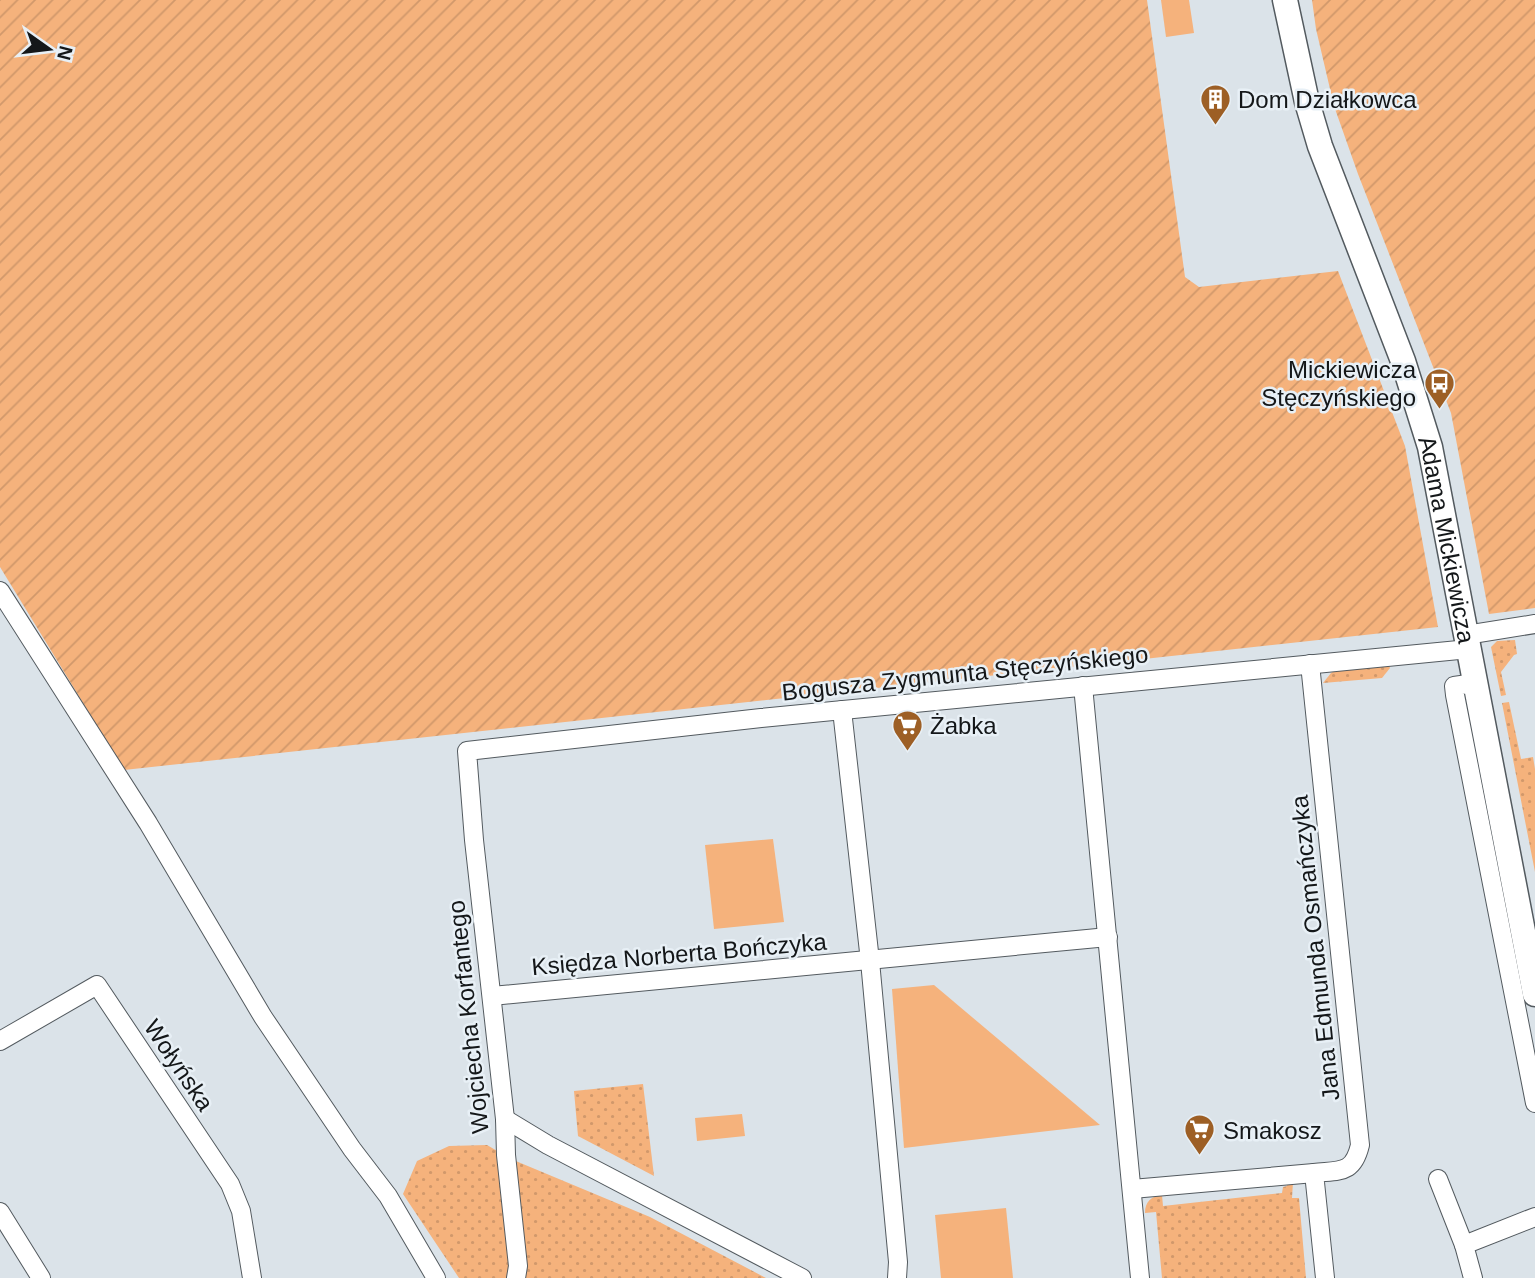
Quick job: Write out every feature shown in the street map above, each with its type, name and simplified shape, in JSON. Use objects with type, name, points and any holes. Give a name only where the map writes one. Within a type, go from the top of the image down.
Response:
[{"type":"street","name":"Adama Mickiewicza","points":[[1285,0],[1307,102],[1320,146],[1403,361],[1430,447],[1535,993]]},
{"type":"street","points":[[0,592],[148,823],[263,1017],[352,1149],[388,1196],[436,1278]]},
{"type":"street","name":"Bogusza Zygmunta Stęczyńskiego","points":[[467,751],[842,710],[1310,664],[1467,642],[1535,624]]},
{"type":"street","name":"Jana Edmunda Osmańczyka","points":[[1310,664],[1360,1145],[1356,1161],[1348,1168],[1314,1173]]},
{"type":"street","points":[[1475,683],[1454,686],[1455,695],[1535,1101]]},
{"type":"street","points":[[1083,686],[1140,1278]]},
{"type":"street","points":[[842,710],[870,961],[898,1262],[897,1278]]},
{"type":"street","name":"Wojciecha Korfantego","points":[[467,751],[474,840],[505,1119],[506,1155],[518,1266],[516,1278]]},
{"type":"street","name":"Księdza Norberta Bończyka","points":[[492,996],[1108,937]]},
{"type":"street","name":"Wołyńska","points":[[0,1041],[96,985],[230,1184],[241,1211],[252,1278]]},
{"type":"street","points":[[505,1119],[560,1151],[802,1278]]},
{"type":"street","points":[[1132,1187],[1314,1173],[1325,1278]]},
{"type":"street","points":[[1438,1179],[1464,1245],[1473,1278]]},
{"type":"street","points":[[0,1212],[41,1278]]},
{"type":"street","points":[[1464,1245],[1535,1217]]},
{"type":"shaded area","points":[[0,0],[1147,0],[1185,277],[1199,287],[1338,271],[1405,446],[1438,627],[124,770],[0,567]]},
{"type":"shaded area","points":[[1161,0],[1189,0],[1194,33],[1166,37]]},
{"type":"shaded area","points":[[1312,0],[1535,0],[1535,608],[1489,614],[1451,413],[1334,106]]},
{"type":"shaded area","points":[[1515,640],[1517,654],[1501,672],[1506,695],[1501,696],[1491,647],[1497,641]]},
{"type":"shaded area","points":[[1389,666],[1382,678],[1323,683],[1336,670]]},
{"type":"shaded area","points":[[1509,702],[1521,759],[1533,757],[1535,769],[1535,872],[1502,703]]},
{"type":"shaded area","points":[[773,839],[784,922],[714,929],[705,845]]},
{"type":"shaded area","points":[[934,985],[1100,1125],[904,1148],[892,989]]},
{"type":"shaded area","points":[[643,1084],[654,1176],[578,1136],[574,1091]]},
{"type":"shaded area","points":[[742,1114],[745,1136],[697,1141],[695,1118]]},
{"type":"shaded area","points":[[487,1145],[511,1159],[650,1217],[766,1278],[459,1278],[403,1194],[417,1161],[449,1146]]},
{"type":"shaded area","points":[[1286,1182],[1293,1182],[1292,1198],[1299,1198],[1306,1278],[1162,1278],[1156,1212],[1145,1213],[1147,1203],[1152,1198],[1162,1195],[1163,1206],[1282,1193],[1283,1187],[1287,1186]]},
{"type":"shaded area","points":[[1006,1208],[1013,1278],[941,1278],[935,1215]]},
{"type":"place","name":"Dom Działkowca","points":[[1215,126]]},
{"type":"place","name":"Mickiewicza Stęczyńskiego","points":[[1439,410]]},
{"type":"place","name":"Żabka","points":[[907,752]]},
{"type":"place","name":"Smakosz","points":[[1200,1157]]}]
